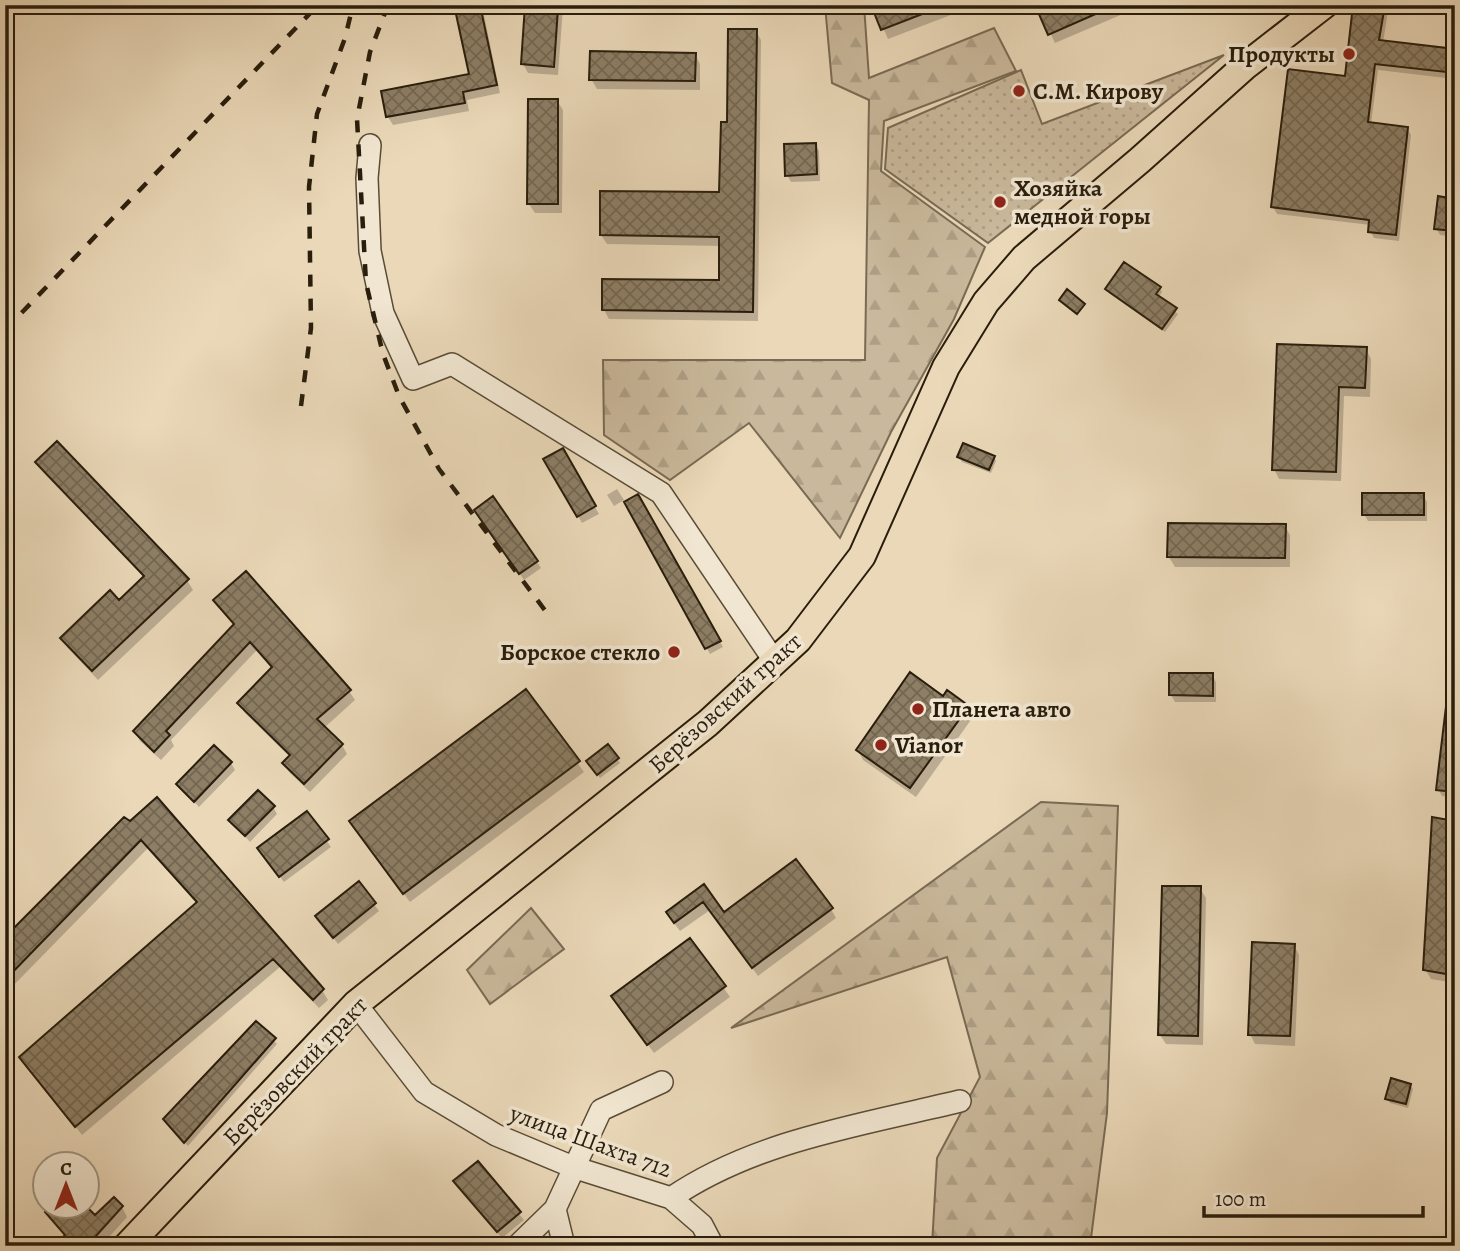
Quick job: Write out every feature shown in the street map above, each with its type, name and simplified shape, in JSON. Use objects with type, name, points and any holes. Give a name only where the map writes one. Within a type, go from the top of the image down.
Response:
[{"type":"main road","name":"Берёзовский тракт","points":[[127,1246],[356,1004],[620,796],[708,723],[798,640],[862,556],[946,367],[986,302],[1024,258],[1244,67],[1324,5]]},
{"type":"street","points":[[370,145],[367,178],[370,251],[383,313],[413,379],[452,365],[661,492],[775,663]]},
{"type":"street","name":"улица Шахта 712","points":[[356,1004],[424,1092],[496,1135],[573,1167],[671,1198],[702,1225],[713,1246]]},
{"type":"street","points":[[517,1246],[555,1209],[601,1110],[662,1082]]},
{"type":"street","points":[[671,1198],[698,1179],[780,1144],[960,1101]]},
{"type":"street","points":[[555,1209],[564,1246]]},
{"type":"green space","points":[[825,5],[864,5],[869,78],[994,28],[1016,71],[884,121],[881,171],[985,247],[954,319],[891,432],[840,538],[749,423],[670,480],[604,435],[603,360],[865,360],[869,100],[832,83]]},
{"type":"green space","points":[[1224,55],[988,243],[885,169],[888,128],[1021,70],[1042,124]]},
{"type":"green space","points":[[1041,802],[1118,806],[1107,1113],[1090,1246],[932,1246],[937,1158],[980,1077],[947,957],[731,1028]]},
{"type":"green space","points":[[531,908],[564,949],[490,1004],[467,970]]},
{"type":"building","points":[[454,5],[480,5],[497,85],[463,92],[465,103],[386,117],[381,91],[469,74]]},
{"type":"building","points":[[525,5],[558,8],[554,67],[521,64]]},
{"type":"building","points":[[871,5],[943,5],[943,6],[881,30]]},
{"type":"building","points":[[1035,5],[1116,5],[1048,35]]},
{"type":"building","points":[[1353,5],[1385,5],[1379,40],[1455,49],[1455,73],[1375,64],[1368,122],[1408,127],[1396,235],[1368,232],[1369,220],[1271,207],[1288,69],[1345,76]]},
{"type":"building","points":[[728,29],[757,29],[753,312],[602,310],[602,279],[719,280],[719,237],[600,235],[600,191],[719,192],[721,122],[727,122]]},
{"type":"building","points":[[590,51],[696,53],[695,81],[589,80]]},
{"type":"building","points":[[528,99],[558,99],[558,204],[527,204]]},
{"type":"building","points":[[816,143],[817,174],[785,176],[784,144]]},
{"type":"building","points":[[1438,196],[1455,199],[1455,231],[1434,229]]},
{"type":"building","points":[[1124,262],[1161,287],[1156,294],[1177,308],[1162,329],[1105,289]]},
{"type":"building","points":[[1067,289],[1085,304],[1077,314],[1059,300]]},
{"type":"building","points":[[1277,344],[1367,347],[1365,388],[1339,387],[1336,472],[1272,470]]},
{"type":"building","points":[[57,441],[189,579],[92,671],[60,638],[110,590],[119,600],[144,576],[35,462]]},
{"type":"building","points":[[963,443],[995,456],[989,470],[957,457]]},
{"type":"building","points":[[563,448],[596,506],[577,517],[543,459]]},
{"type":"building","points":[[1362,493],[1424,493],[1424,515],[1362,515]]},
{"type":"building","points":[[638,494],[721,641],[705,649],[624,502]]},
{"type":"building","points":[[493,496],[538,561],[519,574],[474,510]]},
{"type":"building","points":[[1168,523],[1286,524],[1285,558],[1167,557]]},
{"type":"building","points":[[246,571],[351,690],[317,719],[343,744],[304,784],[282,763],[290,755],[237,703],[272,667],[250,642],[166,731],[170,735],[154,752],[133,731],[234,624],[213,600]]},
{"type":"building","points":[[910,672],[943,696],[947,690],[969,706],[910,788],[856,750]]},
{"type":"building","points":[[1169,673],[1213,673],[1213,696],[1169,695]]},
{"type":"building","points":[[526,689],[580,761],[403,894],[349,821]]},
{"type":"building","points":[[1447,698],[1455,699],[1455,792],[1436,790]]},
{"type":"building","points":[[608,744],[619,758],[597,775],[586,761]]},
{"type":"building","points":[[214,745],[232,762],[194,802],[176,784]]},
{"type":"building","points":[[258,790],[275,806],[245,836],[228,820]]},
{"type":"building","points":[[157,797],[324,989],[313,1000],[273,959],[75,1127],[19,1057],[197,902],[141,840],[5,980],[5,937],[124,817],[130,821]]},
{"type":"building","points":[[307,811],[329,839],[279,877],[257,848]]},
{"type":"building","points":[[1432,817],[1455,821],[1455,955],[1452,975],[1423,970]]},
{"type":"building","points":[[796,859],[833,908],[752,968],[703,902],[674,923],[666,912],[704,884],[724,912]]},
{"type":"building","points":[[359,881],[376,903],[333,938],[315,916]]},
{"type":"building","points":[[1162,886],[1201,886],[1198,1036],[1158,1035]]},
{"type":"building","points":[[690,938],[726,986],[647,1045],[611,996]]},
{"type":"building","points":[[1252,942],[1295,944],[1290,1036],[1248,1035]]},
{"type":"building","points":[[256,1021],[276,1038],[184,1143],[163,1119]]},
{"type":"building","points":[[1391,1078],[1411,1084],[1406,1104],[1385,1099]]},
{"type":"building","points":[[478,1161],[521,1212],[497,1232],[453,1181]]},
{"type":"building","points":[[114,1197],[123,1206],[87,1246],[55,1246],[65,1235],[52,1220],[102,1220],[102,1208]]},
{"type":"railway","points":[[5,330],[318,5]]},
{"type":"railway","points":[[301,406],[311,328],[309,187],[317,114],[345,38],[353,5]]},
{"type":"railway","points":[[388,5],[370,52],[357,119],[366,283],[383,354],[399,396],[439,469],[550,617]]},
{"type":"railway","points":[[1446,5],[1455,12]]},
{"type":"place","name":"Продукты","points":[[1349,54]]},
{"type":"place","name":"С.М. Кирову","points":[[1019,91]]},
{"type":"place","name":"Хозяйка медной горы","points":[[1000,202]]},
{"type":"place","name":"Борское стекло","points":[[674,652]]},
{"type":"place","name":"Планета авто","points":[[918,709]]},
{"type":"place","name":"Vianor","points":[[881,745]]}]
